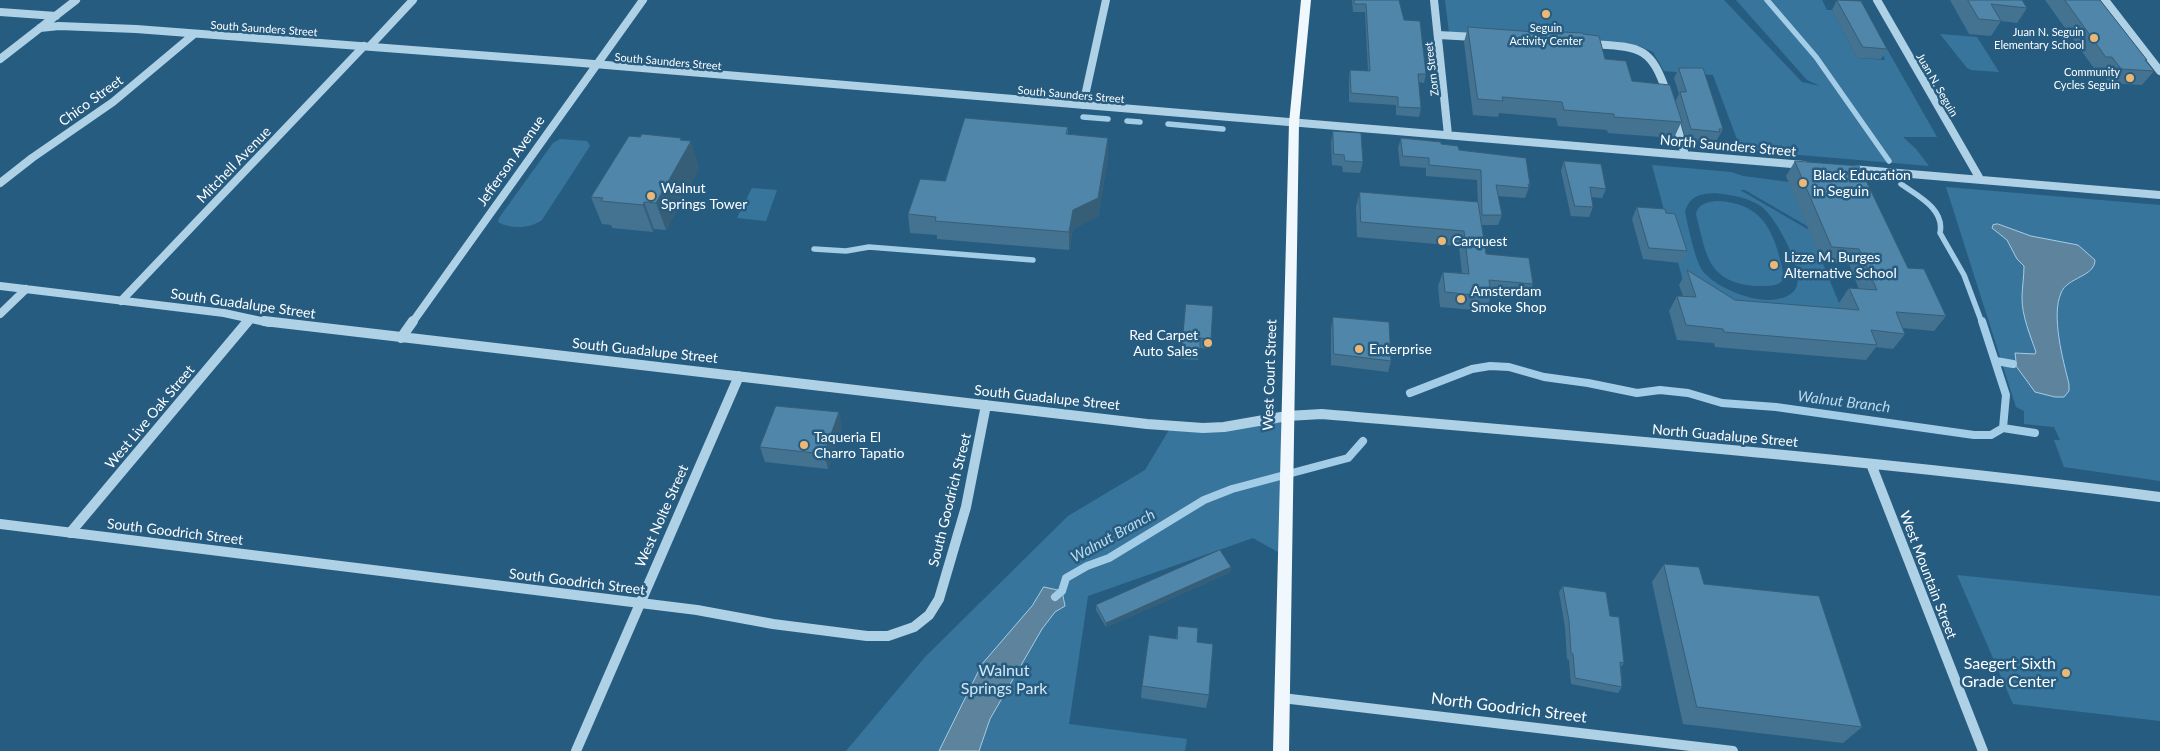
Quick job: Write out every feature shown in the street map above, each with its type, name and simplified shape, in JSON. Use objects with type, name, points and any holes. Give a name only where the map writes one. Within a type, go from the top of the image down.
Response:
[{"type":"main road","name":"West Court Street","points":[[1281,751],[1294,123],[1306,0]]},
{"type":"street","points":[[0,59],[76,0]]},
{"type":"street","name":"Mitchell Avenue","points":[[121,301],[413,0]]},
{"type":"street","name":"Jefferson Avenue","points":[[401,338],[642,0]]},
{"type":"street","points":[[1083,106],[1106,0]]},
{"type":"street","name":"Zorn Street","points":[[1434,0],[1448,135]]},
{"type":"street","name":"Juan N. Seguin","points":[[1877,0],[1980,180]]},
{"type":"street","points":[[2105,0],[2160,71]]},
{"type":"street","points":[[0,12],[56,16]]},
{"type":"street","name":"South Saunders Street","points":[[40,28],[59,26],[90,27],[367,46],[1294,123]]},
{"type":"street","name":"Chico Street","points":[[0,183],[32,158],[113,102],[193,35]]},
{"type":"street","points":[[1438,35],[1487,38]]},
{"type":"street","points":[[1586,43],[1638,49],[1648,53],[1657,66],[1669,100]]},
{"type":"street","points":[[1672,109],[1685,155]]},
{"type":"street","name":"North Saunders Street","points":[[1294,123],[1816,166]]},
{"type":"street","points":[[1844,168],[2160,195]]},
{"type":"street","name":"South Guadalupe Street","points":[[0,286],[224,313],[276,324],[1147,424],[1203,428],[1287,416]]},
{"type":"street","points":[[0,314],[26,289]]},
{"type":"street","name":"West Live Oak Street","points":[[70,533],[250,319]]},
{"type":"street","name":"West Nolte Street","points":[[576,751],[739,376]]},
{"type":"street","name":"South Goodrich Street","points":[[0,524],[697,610],[773,624],[867,636],[888,636],[914,627],[929,615],[939,599],[966,507],[986,406]]},
{"type":"street","name":"North Guadalupe Street","points":[[1287,416],[1322,414],[1871,464],[2040,481],[2159,499]]},
{"type":"street","name":"West Mountain Street","points":[[1871,464],[1983,751]]},
{"type":"street","name":"North Goodrich Street","points":[[1282,698],[1733,751]]},
{"type":"green space","points":[[1445,0],[1724,0],[1802,82],[1820,86],[1807,80],[1736,0],[1822,0],[1827,10],[1832,10],[1857,58],[1885,60],[1866,12],[1937,137],[1903,137],[1916,149],[1929,166],[1741,150],[1713,75],[1664,71],[1653,52],[1639,46],[1576,39],[1449,33]]},
{"type":"green space","points":[[1940,34],[1977,37],[1999,72],[1967,68]]},
{"type":"green space","points":[[560,139],[587,141],[590,146],[542,220],[532,225],[520,227],[508,226],[498,222],[553,143]]},
{"type":"green space","points":[[1652,165],[1731,172],[1743,176],[1789,182],[1807,226],[1745,190],[1740,190],[1809,230],[1848,325],[1686,292]],"holes":[[[1715,193],[1740,197],[1751,201],[1768,213],[1782,234],[1794,261],[1798,284],[1794,291],[1785,297],[1773,300],[1745,296],[1719,285],[1702,270],[1694,250],[1685,211],[1690,202],[1697,196]]]},
{"type":"green space","points":[[1946,187],[2160,205],[2160,481],[2064,467],[2054,440],[2060,440],[2054,427],[2024,424],[2024,411],[2016,407]]},
{"type":"green space","points":[[752,188],[777,190],[766,221],[737,218]]},
{"type":"green space","points":[[1717,201],[1743,206],[1761,219],[1768,228],[1777,250],[1783,273],[1781,282],[1772,285],[1755,286],[1727,279],[1718,272],[1706,253],[1696,214],[1704,204]]},
{"type":"green space","name":"Walnut Springs Park","points":[[1287,416],[1285,556],[1253,538],[1088,596],[1069,724],[1187,739],[1185,751],[846,751],[925,657],[1068,516],[1145,470],[1172,425],[1203,428]]},
{"type":"green space","name":"Saegert Sixth Grade Center","points":[[1957,575],[2160,596],[2160,721],[2013,704]]},
{"type":"shaded area","points":[[1998,224],[2031,236],[2078,245],[2095,260],[2091,270],[2064,288],[2058,303],[2059,338],[2069,384],[2069,391],[2064,397],[2055,397],[2035,392],[2013,364],[2016,361],[2015,353],[2035,354],[2036,352],[2022,305],[2024,266],[2017,259],[2007,240],[1992,228],[1993,225]]},
{"type":"shaded area","points":[[1044,587],[1062,591],[1065,606],[1055,612],[1042,629],[990,719],[979,751],[939,751],[982,664],[1032,606]]},
{"type":"building","points":[[1354,0],[1399,0],[1404,20],[1420,21],[1426,74],[1418,74],[1421,108],[1398,107],[1398,97],[1351,93],[1350,70],[1370,71],[1366,4],[1355,4]]},
{"type":"building","points":[[1837,0],[1861,1],[1887,49],[1863,47]]},
{"type":"building","points":[[1968,0],[2022,0],[2027,8],[1991,4],[2001,21],[1979,19]]},
{"type":"building","points":[[2065,0],[2100,0],[2154,71],[2121,69],[2112,57],[2106,57]]},
{"type":"building","points":[[1468,27],[1562,34],[1561,32],[1583,33],[1599,36],[1605,59],[1626,61],[1632,81],[1670,85],[1682,122],[1614,117],[1614,114],[1564,110],[1562,102],[1502,97],[1503,101],[1478,99]]},
{"type":"building","points":[[1679,68],[1703,68],[1723,129],[1719,129],[1720,132],[1691,129],[1680,92],[1686,92]]},
{"type":"building","points":[[965,118],[1068,127],[1066,134],[1108,138],[1098,198],[1073,210],[1069,232],[935,221],[936,217],[908,214],[920,179],[945,181]]},
{"type":"building","points":[[1333,131],[1361,133],[1363,162],[1345,161],[1344,155],[1334,154]]},
{"type":"building","points":[[642,134],[681,138],[680,140],[691,141],[656,203],[644,202],[643,205],[601,201],[603,198],[591,197],[629,136],[640,137]]},
{"type":"building","points":[[1401,138],[1441,142],[1441,144],[1458,146],[1459,150],[1526,158],[1529,188],[1496,185],[1502,215],[1482,215],[1481,170],[1429,165],[1429,158],[1403,156]]},
{"type":"building","points":[[1564,161],[1601,164],[1606,189],[1590,187],[1593,207],[1575,206]]},
{"type":"building","points":[[1795,161],[1859,166],[1908,268],[1924,269],[1946,316],[1896,312],[1905,334],[1871,330],[1877,345],[1724,332],[1723,329],[1686,325],[1677,296],[1696,297],[1687,270],[1735,300],[1859,310],[1849,288],[1877,290],[1859,249],[1832,247]]},
{"type":"building","points":[[1360,192],[1478,202],[1486,254],[1529,258],[1533,284],[1489,280],[1491,297],[1445,292],[1443,272],[1469,274],[1464,231],[1361,222]]},
{"type":"building","points":[[1637,207],[1665,209],[1666,213],[1675,214],[1687,251],[1649,248]]},
{"type":"building","points":[[1186,304],[1213,306],[1211,339],[1200,338],[1200,350],[1182,348]]},
{"type":"building","name":"Enterprise","points":[[1333,317],[1389,322],[1391,361],[1334,354]]},
{"type":"building","points":[[776,406],[839,412],[824,454],[760,447]]},
{"type":"building","points":[[1220,550],[1231,567],[1106,623],[1096,605]]},
{"type":"building","points":[[1664,564],[1699,567],[1704,584],[1819,596],[1862,727],[1697,707]]},
{"type":"building","points":[[1563,586],[1606,592],[1610,616],[1619,617],[1624,663],[1620,662],[1622,687],[1575,678]]},
{"type":"building","points":[[1178,626],[1198,628],[1197,642],[1213,644],[1209,695],[1142,686],[1149,635],[1177,639]]},
{"type":"waterway","name":"Walnut Branch","points":[[1767,0],[1816,57],[1889,161]]},
{"type":"waterway","points":[[1083,117],[1108,119]]},
{"type":"waterway","points":[[1127,121],[1140,122]]},
{"type":"waterway","points":[[1168,124],[1223,129]]},
{"type":"waterway","name":"Walnut Branch","points":[[1901,184],[1922,198],[1934,210],[1940,224],[1940,233],[1964,275],[1982,323]]},
{"type":"waterway","points":[[814,249],[846,251],[869,247],[1033,260]]},
{"type":"waterway","name":"Walnut Branch","points":[[1982,321],[2006,395],[2003,428]]},
{"type":"waterway","points":[[1996,361],[2013,364]]},
{"type":"waterway","name":"Walnut Branch","points":[[1410,393],[1472,369],[1490,366],[1509,367],[1544,377],[1588,383],[1637,393],[1660,390],[1688,393],[1722,403],[1776,407],[1974,435],[1991,435],[2003,428]]},
{"type":"waterway","points":[[2003,428],[2035,433]]},
{"type":"waterway","name":"Walnut Branch","points":[[1055,597],[1062,591],[1066,578],[1087,566],[1109,558],[1204,500],[1232,489],[1348,458],[1363,441]]},
{"type":"place","name":"Seguin Activity Center","points":[[1546,14]]},
{"type":"place","name":"Juan N. Seguin Elementary School","points":[[2094,38]]},
{"type":"place","name":"Community Cycles Seguin","points":[[2130,78]]},
{"type":"place","name":"Black Education in Seguin","points":[[1803,183]]},
{"type":"place","name":"Walnut Springs Tower","points":[[651,196]]},
{"type":"place","name":"Carquest","points":[[1442,241]]},
{"type":"place","name":"Lizze M. Burges Alternative School","points":[[1774,265]]},
{"type":"place","name":"Amsterdam Smoke Shop","points":[[1461,299]]},
{"type":"place","name":"Red Carpet Auto Sales","points":[[1208,343]]},
{"type":"place","name":"Enterprise","points":[[1359,349]]},
{"type":"place","name":"Taqueria El Charro Tapatio","points":[[804,445]]},
{"type":"place","name":"Saegert Sixth Grade Center","points":[[2066,673]]}]
